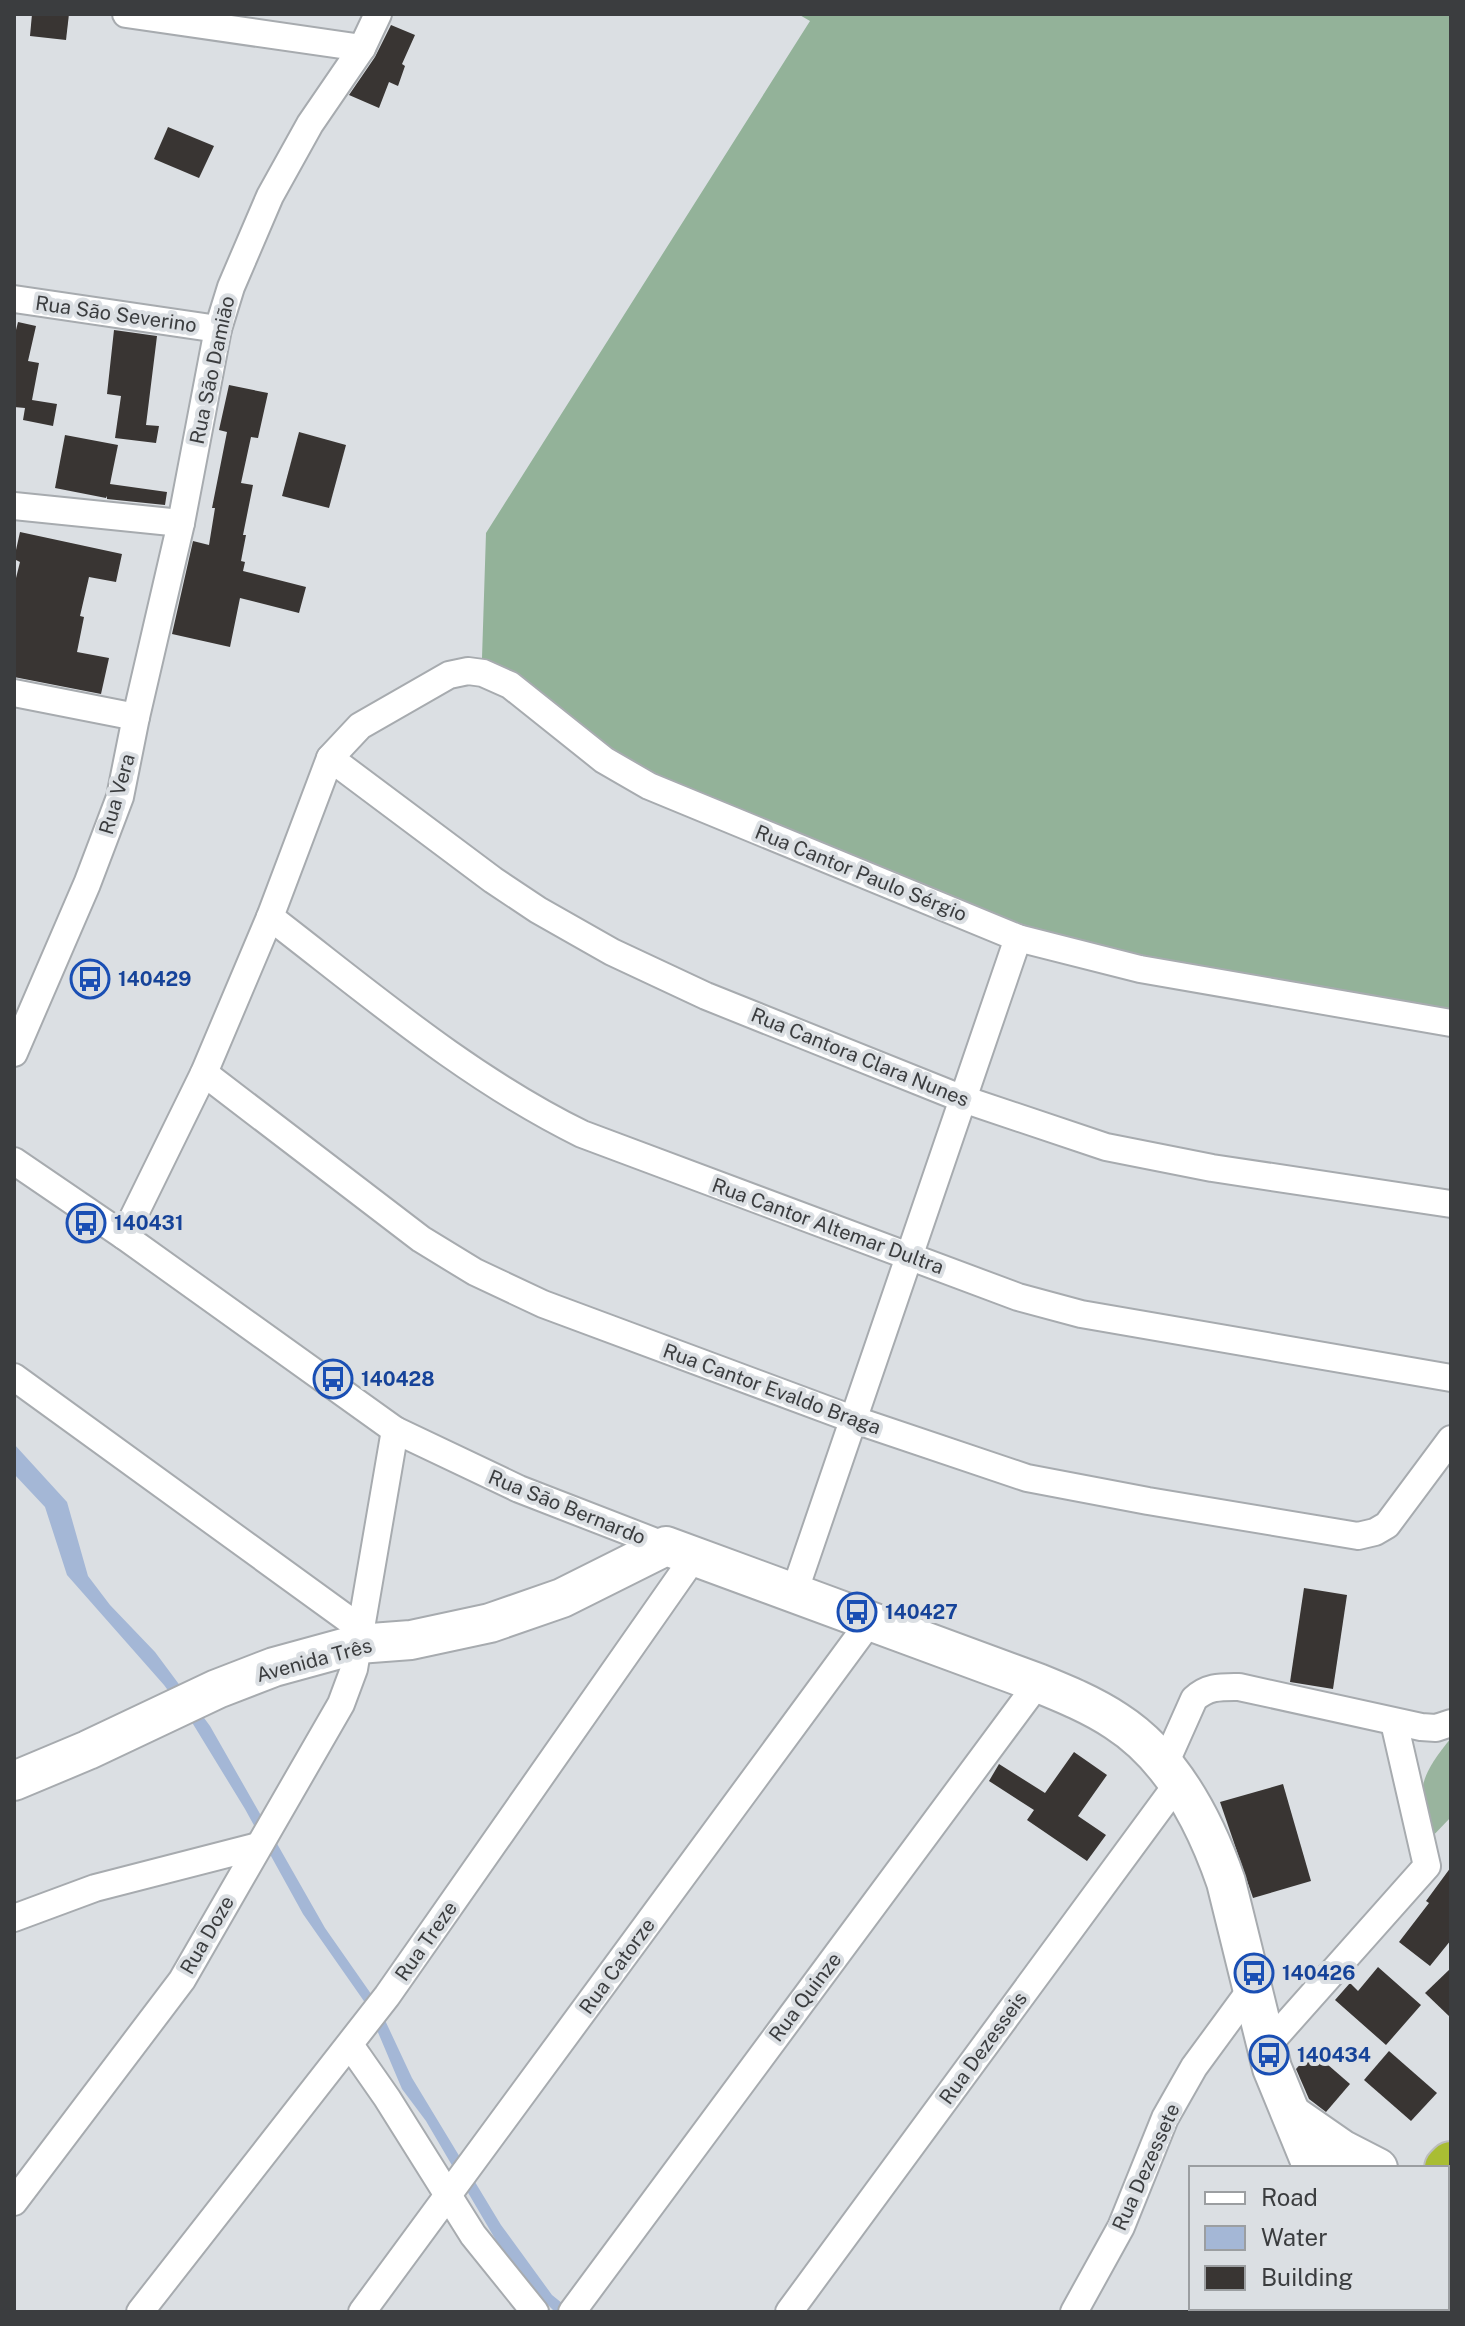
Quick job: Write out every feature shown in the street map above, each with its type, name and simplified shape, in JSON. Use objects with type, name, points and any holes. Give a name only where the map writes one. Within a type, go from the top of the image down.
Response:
[{"type":"street","points":[[126,14],[362,48]]},
{"type":"street","name":"Rua São Damião","points":[[181,523],[218,329],[231,287],[270,196],[310,124],[362,48],[378,14]]},
{"type":"street","name":"Rua São Severino","points":[[14,299],[218,329]]},
{"type":"street","points":[[14,506],[181,523]]},
{"type":"street","name":"Rua Vera","points":[[14,1053],[87,884],[120,797],[181,523]]},
{"type":"street","name":"Rua Cantor Paulo Sérgio","points":[[330,758],[360,726],[449,675],[468,671],[483,673],[510,685],[604,760],[649,786],[1018,938],[1140,969],[1451,1023]]},
{"type":"street","points":[[14,693],[136,717]]},
{"type":"street","points":[[124,1236],[204,1073],[270,917],[330,758]]},
{"type":"street","name":"Rua Cantora Clara Nunes","points":[[330,758],[493,880],[612,952],[706,996],[963,1099],[1106,1147],[1212,1168],[1451,1204]]},
{"type":"street","name":"Rua Cantor Altemar Dultra","points":[[270,917],[447,1053],[538,1113],[582,1134],[1018,1297],[1081,1314],[1451,1378]]},
{"type":"street","points":[[794,1593],[1018,938]]},
{"type":"street","name":"Rua Cantor Evaldo Braga","points":[[204,1073],[421,1239],[475,1272],[543,1304],[855,1420],[1027,1478],[1358,1536],[1387,1525],[1451,1439]]},
{"type":"street","name":"Rua São Bernardo","points":[[14,1161],[395,1430],[519,1489],[680,1552],[1038,1683],[1117,1721],[1141,1740],[1172,1773],[1218,1857],[1272,2068],[1312,2166]]},
{"type":"street","points":[[14,1377],[359,1636]]},
{"type":"street","name":"Rua Doze","points":[[14,2202],[182,1980],[341,1704],[354,1669],[395,1430]]},
{"type":"street","name":"Avenida Três","points":[[14,1781],[217,1689],[359,1636],[411,1640],[490,1623],[680,1552]]},
{"type":"street","name":"Rua Treze","points":[[140,2312],[387,1996],[680,1552]]},
{"type":"street","name":"Rua Catorze","points":[[362,2312],[871,1620]]},
{"type":"street","name":"Rua Quinze","points":[[578,2304],[1038,1683]]},
{"type":"street","name":"Rua Dezesseis","points":[[789,2312],[1172,1773],[1194,1699],[1202,1691],[1213,1687],[1239,1687],[1394,1722],[1436,1728],[1451,1723]]},
{"type":"street","points":[[1267,2046],[1427,1866],[1394,1722]]},
{"type":"street","points":[[16,1918],[95,1888],[258,1846]]},
{"type":"street","name":"Rua Dezessete","points":[[1074,2312],[1121,2227],[1165,2118],[1194,2067],[1252,1988]]},
{"type":"street","points":[[350,2045],[453,2190],[473,2235],[535,2312]]},
{"type":"street","points":[[1294,2116],[1343,2150],[1374,2166]]},
{"type":"green space","points":[[798,14],[1451,14],[1451,1031],[1015,941],[645,771],[482,658],[486,533],[810,21]]},
{"type":"green space","points":[[1451,1738],[1451,1817],[1427,1842],[1422,1809],[1423,1786],[1426,1775]]},
{"type":"water","points":[[14,1444],[67,1502],[88,1576],[110,1605],[155,1652],[210,1726],[325,1928],[376,2001],[412,2078],[501,2225],[552,2295],[573,2312],[555,2312],[514,2271],[426,2121],[402,2089],[366,2004],[303,1914],[245,1809],[193,1724],[164,1685],[67,1575],[45,1507],[14,1474]]},
{"type":"building","points":[[32,14],[69,14],[66,40],[30,36]]},
{"type":"building","points":[[391,25],[415,35],[402,64],[405,66],[398,86],[389,82],[379,108],[349,95],[375,57]]},
{"type":"building","points":[[168,127],[214,146],[199,178],[154,159]]},
{"type":"building","points":[[18,322],[36,326],[28,361],[39,363],[32,400],[57,404],[53,426],[23,420],[25,408],[14,407],[14,338]]},
{"type":"building","points":[[114,330],[157,336],[146,425],[159,426],[156,443],[115,438],[121,396],[107,394]]},
{"type":"building","points":[[229,385],[268,393],[258,438],[251,437],[241,483],[253,485],[243,535],[246,535],[241,561],[245,562],[243,571],[306,587],[299,613],[240,598],[230,647],[172,634],[193,541],[209,545],[215,508],[212,508],[227,432],[219,430]]},
{"type":"building","points":[[299,432],[346,445],[329,508],[282,496]]},
{"type":"building","points":[[65,435],[118,445],[110,484],[167,492],[165,505],[107,499],[107,496],[55,488]]},
{"type":"building","points":[[20,532],[122,554],[116,582],[89,577],[80,616],[84,617],[77,652],[109,658],[101,694],[14,677],[14,586],[20,562],[14,559]]},
{"type":"building","points":[[1304,1588],[1347,1595],[1333,1689],[1290,1682]]},
{"type":"building","points":[[1074,1752],[1107,1775],[1078,1816],[1106,1835],[1087,1861],[1027,1820],[1034,1810],[989,1781],[999,1764],[1045,1793]]},
{"type":"building","points":[[1283,1784],[1311,1881],[1253,1898],[1220,1802]]},
{"type":"building","points":[[1451,1867],[1451,1940],[1430,1966],[1399,1942],[1429,1903],[1426,1901]]},
{"type":"building","points":[[1378,1967],[1421,2005],[1386,2045],[1335,2000],[1350,1983],[1358,1991]]},
{"type":"building","points":[[1451,1968],[1451,2018],[1425,1993]]},
{"type":"building","points":[[1312,2051],[1350,2084],[1326,2112],[1309,2099],[1296,2069]]},
{"type":"building","points":[[1389,2051],[1437,2093],[1411,2121],[1364,2080]]},
{"type":"place","name":"140429","points":[[90,979]]},
{"type":"place","name":"140431","points":[[86,1223]]},
{"type":"place","name":"140428","points":[[333,1379]]},
{"type":"place","name":"140427","points":[[857,1612]]},
{"type":"place","name":"140426","points":[[1254,1973]]},
{"type":"place","name":"140434","points":[[1269,2055]]}]
